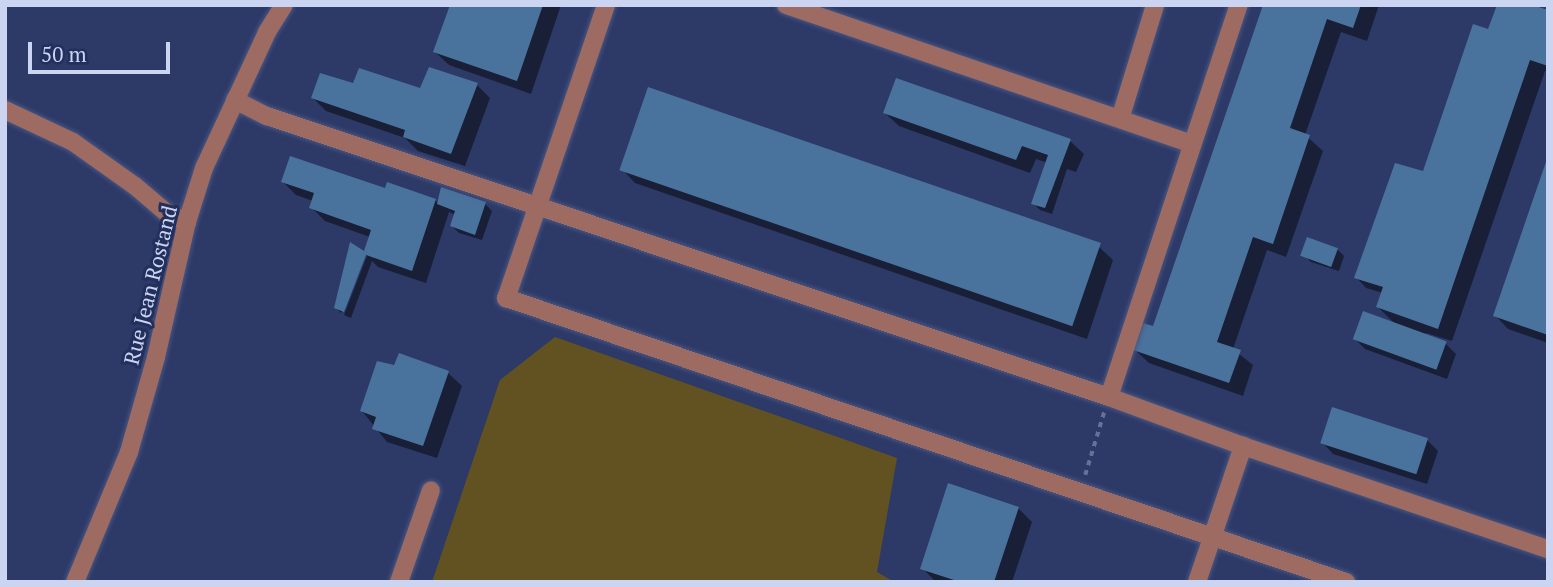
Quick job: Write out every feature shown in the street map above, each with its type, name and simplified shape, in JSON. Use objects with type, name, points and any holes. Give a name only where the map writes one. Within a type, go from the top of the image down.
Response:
[{"type":"street","name":"Rue Jean Rostand","points":[[75,582],[129,452],[156,357],[187,222],[205,168],[235,100],[284,5]]},
{"type":"street","points":[[607,5],[506,298],[1346,582]]},
{"type":"street","points":[[786,5],[1191,144]]},
{"type":"street","points":[[1120,119],[1155,5]]},
{"type":"street","points":[[1109,397],[1239,5]]},
{"type":"street","points":[[235,100],[267,116],[538,209],[1109,397],[1243,446],[1548,549]]},
{"type":"street","points":[[5,110],[73,142],[135,186],[168,214],[187,222]]},
{"type":"street","points":[[1196,582],[1243,446]]},
{"type":"street","points":[[399,582],[431,490]]},
{"type":"path","points":[[1080,492],[1109,397]]},
{"type":"shaded area","points":[[555,337],[897,458],[877,572],[894,582],[432,582],[500,380]]},
{"type":"building","points":[[450,5],[543,5],[517,81],[433,52]]},
{"type":"building","points":[[1263,5],[1361,5],[1353,28],[1327,19],[1290,128],[1310,135],[1273,244],[1253,237],[1217,342],[1241,350],[1229,383],[1133,350],[1143,323],[1153,326]]},
{"type":"building","points":[[1497,5],[1532,5],[1548,10],[1548,66],[1530,60],[1438,329],[1376,307],[1383,287],[1354,278],[1395,163],[1423,171],[1473,24],[1488,29]]},
{"type":"building","points":[[429,67],[478,83],[451,154],[403,137],[405,130],[311,98],[320,73],[353,83],[359,68],[420,88]]},
{"type":"building","points":[[896,78],[1071,139],[1045,208],[1031,204],[1048,155],[1022,146],[1016,160],[883,113]]},
{"type":"building","points":[[648,87],[1101,243],[1072,326],[619,170]]},
{"type":"building","points":[[290,156],[385,188],[387,182],[436,199],[412,271],[366,255],[344,312],[334,308],[350,242],[364,251],[371,230],[309,208],[314,193],[281,182]]},
{"type":"building","points":[[1548,159],[1548,335],[1493,316]]},
{"type":"building","points":[[441,187],[486,202],[475,235],[450,226],[455,211],[437,204]]},
{"type":"building","points":[[1307,237],[1338,248],[1331,267],[1300,256]]},
{"type":"building","points":[[1363,311],[1447,341],[1436,370],[1353,339]]},
{"type":"building","points":[[399,353],[449,371],[423,446],[372,429],[376,417],[360,411],[377,361],[394,365]]},
{"type":"building","points":[[1332,407],[1428,438],[1416,474],[1320,443]]},
{"type":"building","points":[[948,483],[1019,507],[994,582],[960,582],[920,569]]}]
